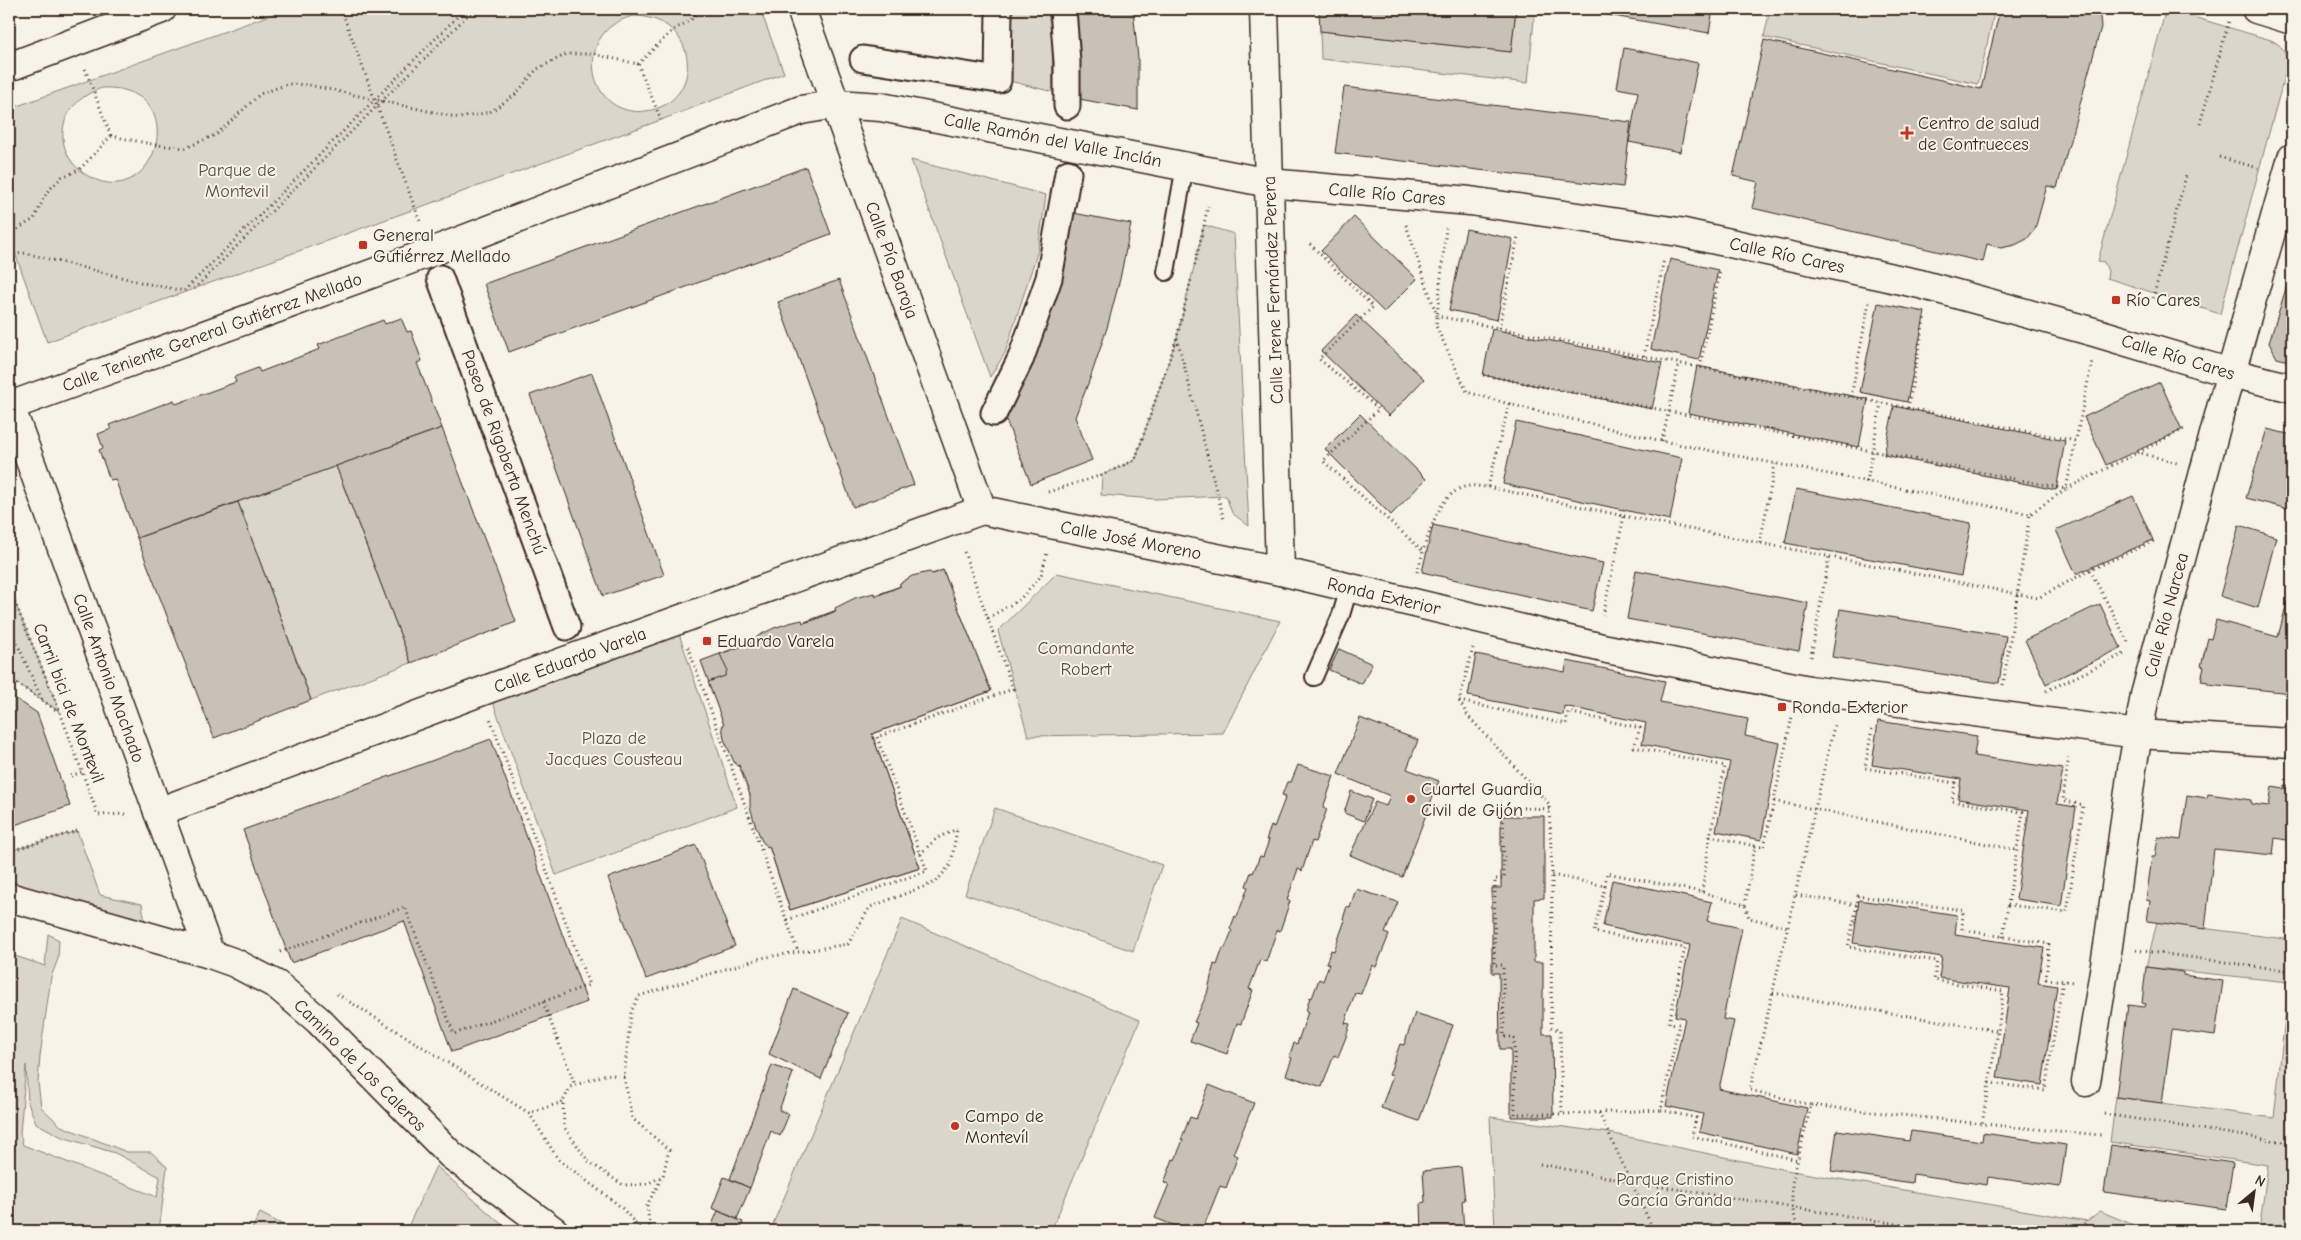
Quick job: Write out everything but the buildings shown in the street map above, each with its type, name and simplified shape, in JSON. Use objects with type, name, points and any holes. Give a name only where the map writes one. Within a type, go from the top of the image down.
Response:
[{"type":"street","points":[[9,66],[162,9]]},
{"type":"street","name":"Calle Pío Baroja","points":[[801,9],[982,510]]},
{"type":"street","points":[[863,59],[998,80],[999,9]]},
{"type":"street","points":[[1063,9],[1067,62],[1067,106]]},
{"type":"street","name":"Calle Irene Fernández Perera","points":[[1264,9],[1280,571]]},
{"type":"street","points":[[2256,9],[2292,20]]},
{"type":"street","name":"Calle Ramón del Valle Inclán","points":[[836,104],[881,107],[1269,183]]},
{"type":"street","name":"Calle Teniente General Gutiérrez Mellado","points":[[9,404],[431,252],[801,110],[836,104]]},
{"type":"street","name":"Calle Río Narcea","points":[[2086,1082],[2145,695],[2231,373],[2292,158]]},
{"type":"street","points":[[994,413],[1021,358],[1049,278],[1068,173]]},
{"type":"street","name":"Calle Río Cares","points":[[1269,183],[1470,201],[1678,232],[1920,284],[2094,332],[2231,373],[2292,388]]},
{"type":"street","name":"Paseo de Rigoberta Menchú","points":[[440,278],[567,627]]},
{"type":"street","name":"Calle Antonio Machado","points":[[9,404],[210,954]]},
{"type":"street","name":"Calle José Moreno","points":[[982,510],[1280,571]]},
{"type":"street","name":"Calle Eduardo Varela","points":[[158,812],[213,789],[982,510]]},
{"type":"street","name":"Ronda Exterior","points":[[1280,571],[1607,649],[1803,689],[2138,734],[2292,744]]},
{"type":"street","name":"Camino de Los Caleros","points":[[9,897],[210,954],[235,963],[277,985],[318,1020],[451,1155],[554,1231]]},
{"type":"lane","points":[[1166,272],[1185,166]]},
{"type":"lane","points":[[1314,677],[1341,615],[1349,588]]},
{"type":"path","points":[[341,9],[431,252]]},
{"type":"path","points":[[9,255],[25,253],[144,284],[184,291],[465,9]]},
{"type":"path","points":[[194,289],[474,9]]},
{"type":"path","points":[[638,64],[673,30],[691,20],[699,9]]},
{"type":"path","points":[[2200,124],[2230,20]]},
{"type":"path","points":[[76,41],[111,136]]},
{"type":"path","points":[[111,136],[157,145],[186,148],[217,134],[260,94],[288,84],[309,85],[460,118],[490,112],[515,95],[538,68],[567,54],[593,54],[638,64]]},
{"type":"path","points":[[638,64],[661,120]]},
{"type":"path","points":[[9,234],[34,219],[47,192],[62,177],[79,170],[111,136]]},
{"type":"path","points":[[2220,158],[2263,169]]},
{"type":"path","points":[[2154,298],[2186,176]]},
{"type":"path","points":[[1047,492],[1102,475],[1135,460],[1177,337],[1208,206]]},
{"type":"path","points":[[1403,218],[1438,316]]},
{"type":"path","points":[[1447,222],[1436,326],[1467,392],[1509,404],[1662,441],[2030,514],[2066,489],[2186,428]]},
{"type":"path","points":[[1499,328],[1519,229]]},
{"type":"path","points":[[1310,244],[1373,307],[1320,359],[1379,409],[1323,462],[1424,552]]},
{"type":"path","points":[[1644,356],[1666,251]]},
{"type":"path","points":[[1700,367],[1722,263]]},
{"type":"path","points":[[1851,397],[1870,293]]},
{"type":"path","points":[[1908,408],[1926,307]]},
{"type":"path","points":[[1438,316],[2076,441]]},
{"type":"path","points":[[1177,337],[1224,520]]},
{"type":"path","points":[[2066,489],[2094,352]]},
{"type":"path","points":[[1662,441],[1679,363]]},
{"type":"path","points":[[1482,375],[2066,489]]},
{"type":"path","points":[[1867,482],[1881,403]]},
{"type":"path","points":[[1488,487],[1509,404]]},
{"type":"path","points":[[2137,452],[2183,464]]},
{"type":"path","points":[[1760,543],[1775,464]]},
{"type":"path","points":[[1417,572],[1436,514],[1452,492],[1468,486],[1488,487],[1829,558],[2038,598],[2090,570],[2163,537]]},
{"type":"path","points":[[2002,685],[2030,514]]},
{"type":"path","points":[[1603,615],[1624,516]]},
{"type":"path","points":[[787,920],[927,871],[877,737],[1013,689],[963,548]]},
{"type":"path","points":[[988,618],[1020,600],[1041,576],[1047,553]]},
{"type":"path","points":[[1811,657],[1829,558]]},
{"type":"path","points":[[2045,691],[2132,650],[2090,570]]},
{"type":"path","name":"Carril bici de Montevil","points":[[9,588],[60,712],[98,815],[112,815]]},
{"type":"path","points":[[9,625],[42,700]]},
{"type":"path","points":[[1475,640],[1459,701],[1468,716],[1550,804],[1552,875],[1551,1027],[1560,1031],[1562,1114]]},
{"type":"path","points":[[687,647],[798,952]]},
{"type":"path","points":[[9,678],[60,712]]},
{"type":"path","points":[[1459,701],[1566,724],[1568,712],[1640,728],[1634,747],[1725,766],[1710,836],[1702,892]]},
{"type":"path","points":[[1710,836],[1764,847],[1792,715]]},
{"type":"path","points":[[1837,715],[1750,1090],[1811,1105],[2101,1135]]},
{"type":"path","points":[[281,959],[275,954],[405,907],[454,1034],[589,985],[490,718]]},
{"type":"path","points":[[1873,724],[1865,768],[1955,783],[1952,801],[2024,812],[2003,936]]},
{"type":"path","points":[[2008,905],[2067,912],[2083,805],[2063,800],[2069,750]]},
{"type":"path","points":[[71,776],[82,772]]},
{"type":"path","points":[[1774,801],[2017,850]]},
{"type":"path","points":[[1550,809],[1503,807],[1504,879],[1495,879],[1494,965],[1504,965],[1504,1037],[1514,1037],[1515,1114],[1661,1110],[1696,1118],[1692,1136],[1798,1160]]},
{"type":"path","points":[[650,1231],[647,1205],[664,1176],[669,1150],[632,1118],[624,1077],[631,1012],[639,996],[761,958],[848,944],[870,907],[936,882],[951,864],[957,829],[937,838],[920,854]]},
{"type":"path","points":[[9,849],[13,850],[77,831]]},
{"type":"path","points":[[1755,846],[1745,905],[1750,918],[1788,926]]},
{"type":"path","points":[[1661,1110],[1679,1024],[1668,1023],[1685,948],[1594,932],[1607,873],[1702,892],[1745,905]]},
{"type":"path","points":[[1552,875],[1605,886]]},
{"type":"path","points":[[1796,895],[1856,905]]},
{"type":"path","points":[[1982,1124],[2003,991],[1934,980],[1937,961],[1848,947],[1858,896],[1963,910],[1962,930],[2049,944],[2046,979],[2074,982]]},
{"type":"path","points":[[2131,949],[2292,971]]},
{"type":"path","points":[[1989,1083],[2045,1090],[2063,980]]},
{"type":"path","points":[[329,989],[529,1113],[558,1159],[621,1207],[642,1231]]},
{"type":"path","points":[[1773,993],[1998,1031]]},
{"type":"path","points":[[543,1002],[576,1085]]},
{"type":"path","points":[[624,1077],[607,1074],[570,1087],[563,1102],[564,1128],[588,1161],[622,1185],[647,1184],[664,1176]]},
{"type":"path","points":[[529,1113],[563,1102]]},
{"type":"path","points":[[1798,1231],[1792,1206],[1792,1183],[1811,1105]]},
{"type":"path","points":[[1600,1113],[1654,1231]]},
{"type":"path","points":[[2104,1114],[2290,1143]]},
{"type":"path","points":[[2292,1128],[2290,1143],[2292,1158]]},
{"type":"path","points":[[1540,1164],[1631,1182],[1910,1226]]},
{"type":"path","points":[[2077,1231],[2087,1221],[2084,1231]]},
{"type":"green space","name":"Parque de Montevil","points":[[287,9],[760,9],[784,73],[661,120],[47,342],[9,236],[9,109]],"holes":[[[634,16],[656,20],[672,30],[683,44],[687,61],[686,78],[678,93],[665,105],[646,111],[626,110],[610,101],[599,88],[594,71],[594,54],[601,37],[614,24]],[[102,88],[131,92],[149,106],[157,124],[156,145],[147,164],[132,178],[112,183],[88,176],[78,169],[65,150],[63,138],[65,121],[74,106],[86,95]]]},
{"type":"green space","points":[[1001,9],[1047,9],[1052,34],[1053,92],[1002,79]]},
{"type":"green space","points":[[1516,9],[1535,9],[1528,83],[1321,59],[1320,31],[1511,52]]},
{"type":"green space","points":[[1770,9],[1995,9],[1978,84],[1764,37]]},
{"type":"green space","points":[[2166,9],[2271,40],[2283,49],[2288,63],[2220,314],[2107,278],[2108,271],[2104,262],[2098,261]]},
{"type":"green space","points":[[911,160],[1046,195],[1038,250],[1005,353],[990,377]]},
{"type":"green space","points":[[1204,225],[1234,234],[1249,526],[1232,513],[1226,496],[1155,499],[1101,495],[1102,475],[1135,460],[1177,337]]},
{"type":"green space","points":[[336,466],[411,663],[311,700],[238,502]]},
{"type":"green space","name":"Comandante Robert","points":[[1057,573],[1280,621],[1223,733],[1028,736],[998,631]]},
{"type":"green space","points":[[9,588],[60,712],[9,678]]},
{"type":"green space","name":"Plaza de Jacques Cousteau","points":[[675,622],[737,807],[556,875],[488,689]]},
{"type":"green space","points":[[995,808],[1162,865],[1133,951],[965,894]]},
{"type":"green space","points":[[77,831],[100,895],[142,904],[147,936],[9,897],[9,849],[13,850]]},
{"type":"green space","name":"Campo de Montevíl","points":[[902,919],[1140,1020],[1051,1231],[770,1231]]},
{"type":"green space","points":[[2157,922],[2292,940],[2292,1231],[2259,1231],[2268,1165],[2110,1142],[2116,1097],[2274,1118],[2289,982],[2146,967]]},
{"type":"green space","points":[[48,934],[59,940],[58,959],[51,977],[40,1056],[38,1082],[41,1107],[61,1126],[127,1152],[151,1152],[167,1167],[159,1231],[9,1231],[9,954],[45,966]],"holes":[[[26,1065],[28,1103],[36,1123],[62,1137],[115,1153],[160,1177],[157,1197],[23,1145],[20,1133]]]},
{"type":"green space","name":"Parque Cristino García Granda","points":[[1490,1117],[1609,1133],[1786,1170],[2087,1221],[2100,1211],[2148,1231],[1495,1231]]},
{"type":"green space","points":[[436,1166],[509,1231],[406,1231]]},
{"type":"green space","points":[[260,1213],[295,1231],[251,1231]]},
{"type":"place","name":"Centro de salud de Contrueces","points":[[1907,133]]},
{"type":"place","name":"General Gutiérrez Mellado","points":[[363,245]]},
{"type":"place","name":"Río Cares","points":[[2116,300]]},
{"type":"place","name":"Eduardo Varela","points":[[707,641]]},
{"type":"place","name":"Ronda Exterior","points":[[1782,707]]},
{"type":"place","name":"Cuartel Guardia Civil de Gijón","points":[[1411,799]]},
{"type":"place","name":"Campo de Montevíl","points":[[955,1126]]}]
